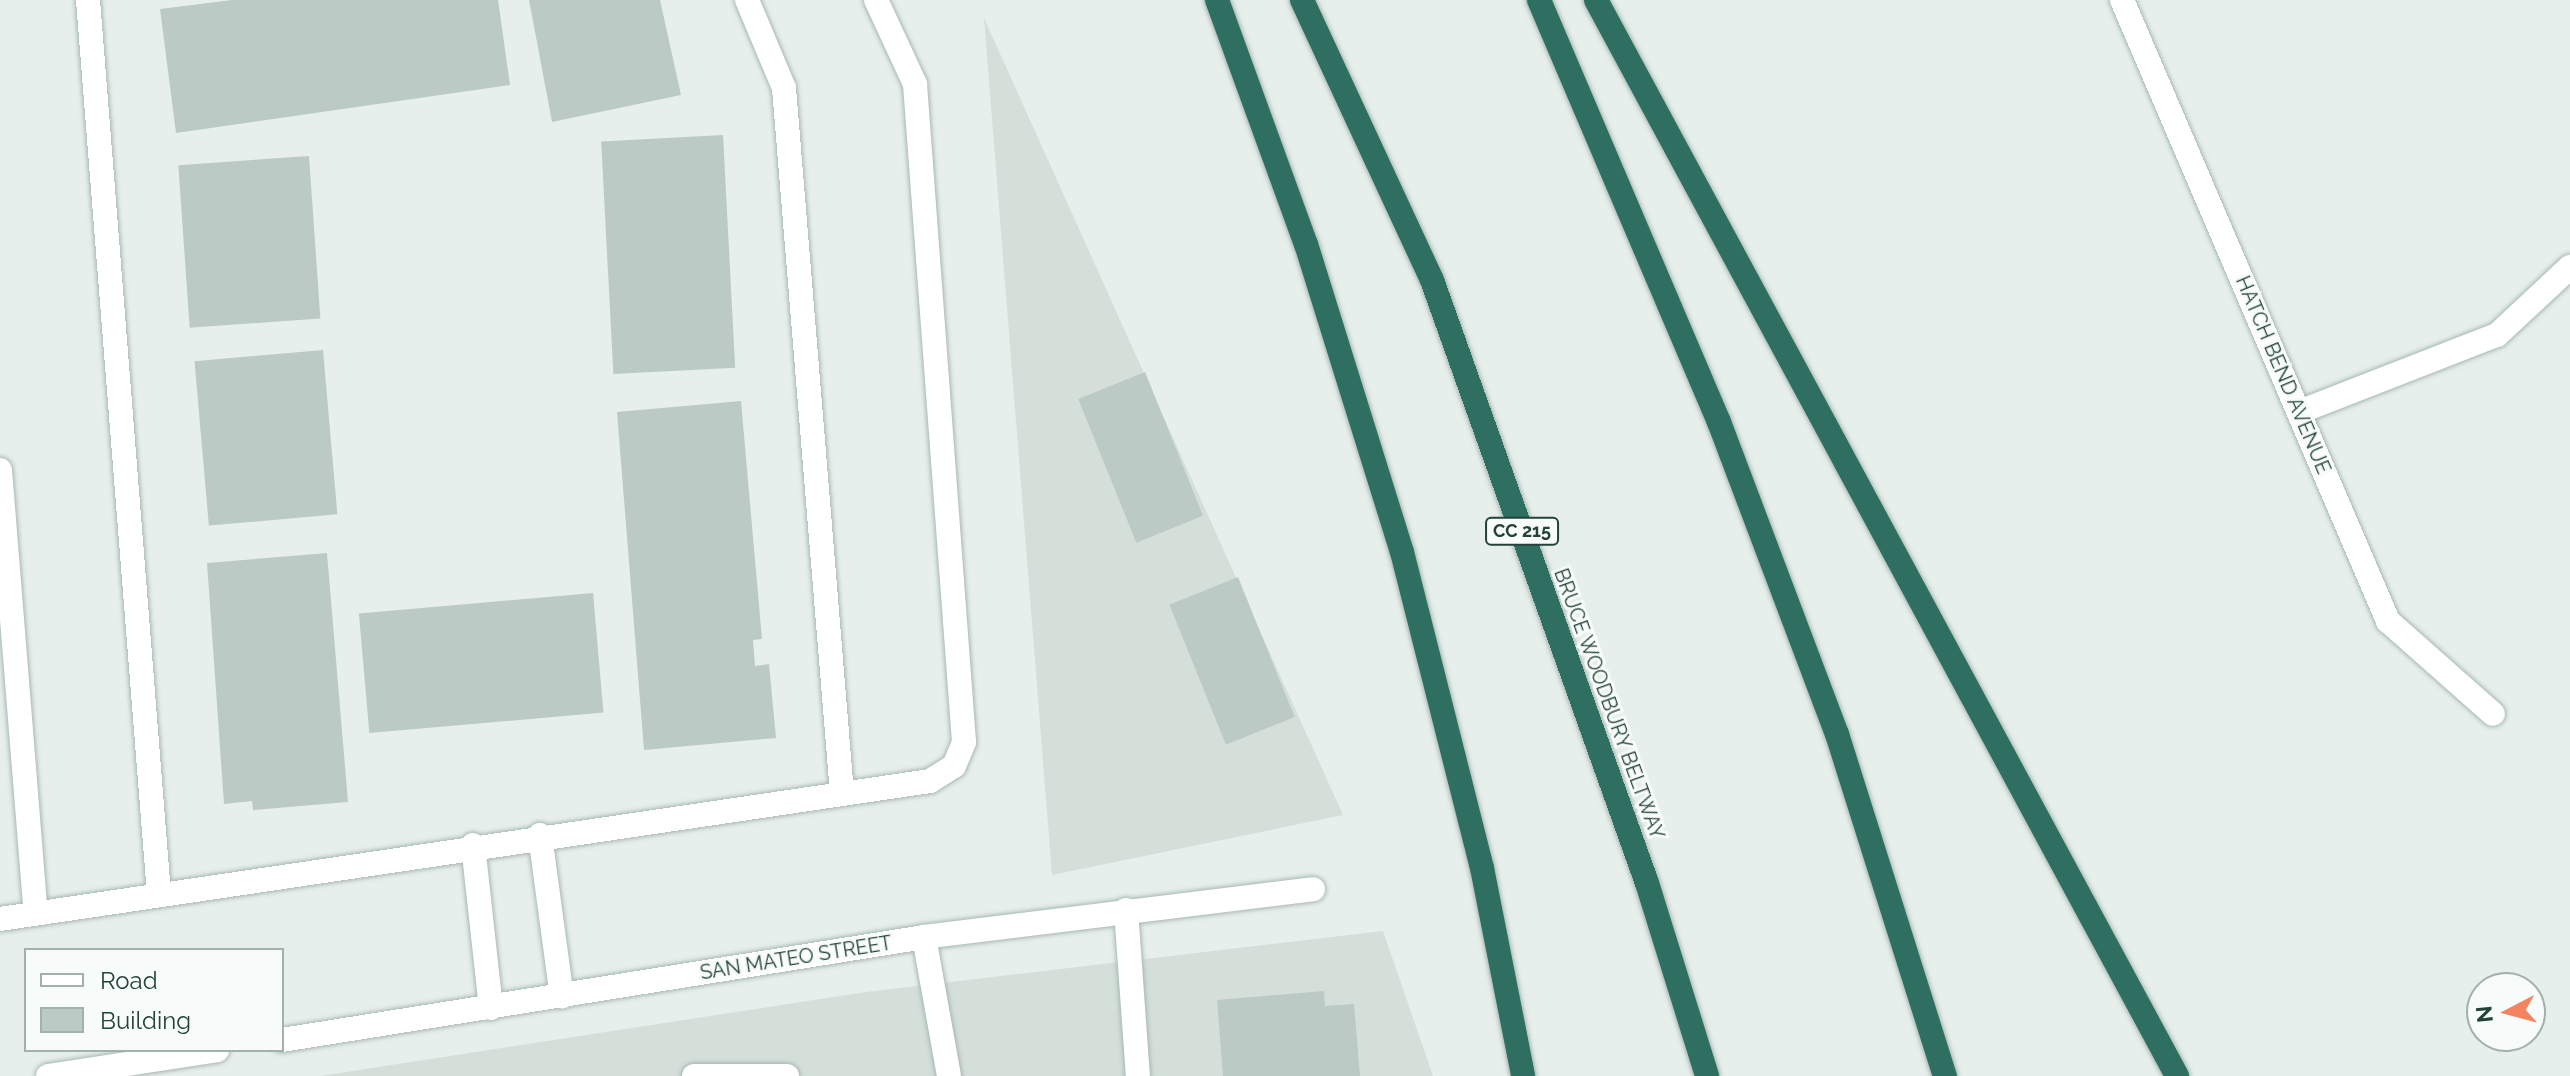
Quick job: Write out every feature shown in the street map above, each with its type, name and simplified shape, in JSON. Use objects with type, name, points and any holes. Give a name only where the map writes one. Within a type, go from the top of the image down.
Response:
[{"type":"highway","points":[[1217,0],[1306,244],[1402,552],[1482,868],[1523,1076]]},
{"type":"highway","name":"BRUCE WOODBURY BELTWAY","points":[[1302,0],[1432,280],[1647,883],[1707,1076]]},
{"type":"highway","points":[[1539,0],[1719,422],[1837,734],[1945,1076]]},
{"type":"highway","points":[[1596,0],[2177,1076]]},
{"type":"street","points":[[88,0],[159,894]]},
{"type":"street","points":[[747,0],[784,88],[842,793]]},
{"type":"street","points":[[0,919],[540,835],[930,781],[954,766],[964,742],[915,84],[876,0]]},
{"type":"street","name":"HATCH BEND AVENUE","points":[[2122,0],[2388,621],[2493,714]]},
{"type":"street","points":[[2299,412],[2497,335],[2570,267]]},
{"type":"street","points":[[0,470],[36,913]]},
{"type":"street","points":[[540,835],[562,997]]},
{"type":"street","points":[[473,845],[491,1008]]},
{"type":"street","name":"SAN MATEO STREET","points":[[284,1040],[924,937],[1313,889]]},
{"type":"street","points":[[1126,910],[1138,1076]]},
{"type":"street","points":[[924,937],[949,1076]]},
{"type":"street","points":[[48,1076],[204,1052]]},
{"type":"street","points":[[694,1076],[787,1076]]},
{"type":"shaded area","points":[[984,18],[1343,815],[1052,875]]},
{"type":"shaded area","points":[[1383,931],[1433,1076],[320,1076],[866,992]]},
{"type":"building","points":[[232,0],[498,0],[510,85],[176,133],[160,9]]},
{"type":"building","points":[[529,0],[660,0],[681,95],[552,122]]},
{"type":"building","points":[[723,135],[735,368],[613,374],[601,141]]},
{"type":"building","points":[[309,156],[320,319],[190,328],[178,165]]},
{"type":"building","points":[[323,350],[337,514],[209,526],[194,361]]},
{"type":"building","points":[[1145,372],[1203,516],[1136,543],[1078,399]]},
{"type":"building","points":[[741,401],[762,639],[753,640],[755,666],[769,664],[776,738],[644,750],[617,412]]},
{"type":"building","points":[[327,553],[348,802],[253,810],[252,801],[224,804],[207,563]]},
{"type":"building","points":[[1238,577],[1295,717],[1226,745],[1169,605]]},
{"type":"building","points":[[593,593],[603,713],[369,733],[359,613]]},
{"type":"building","points":[[1324,991],[1325,1006],[1354,1004],[1360,1076],[1223,1076],[1217,1000]]}]
